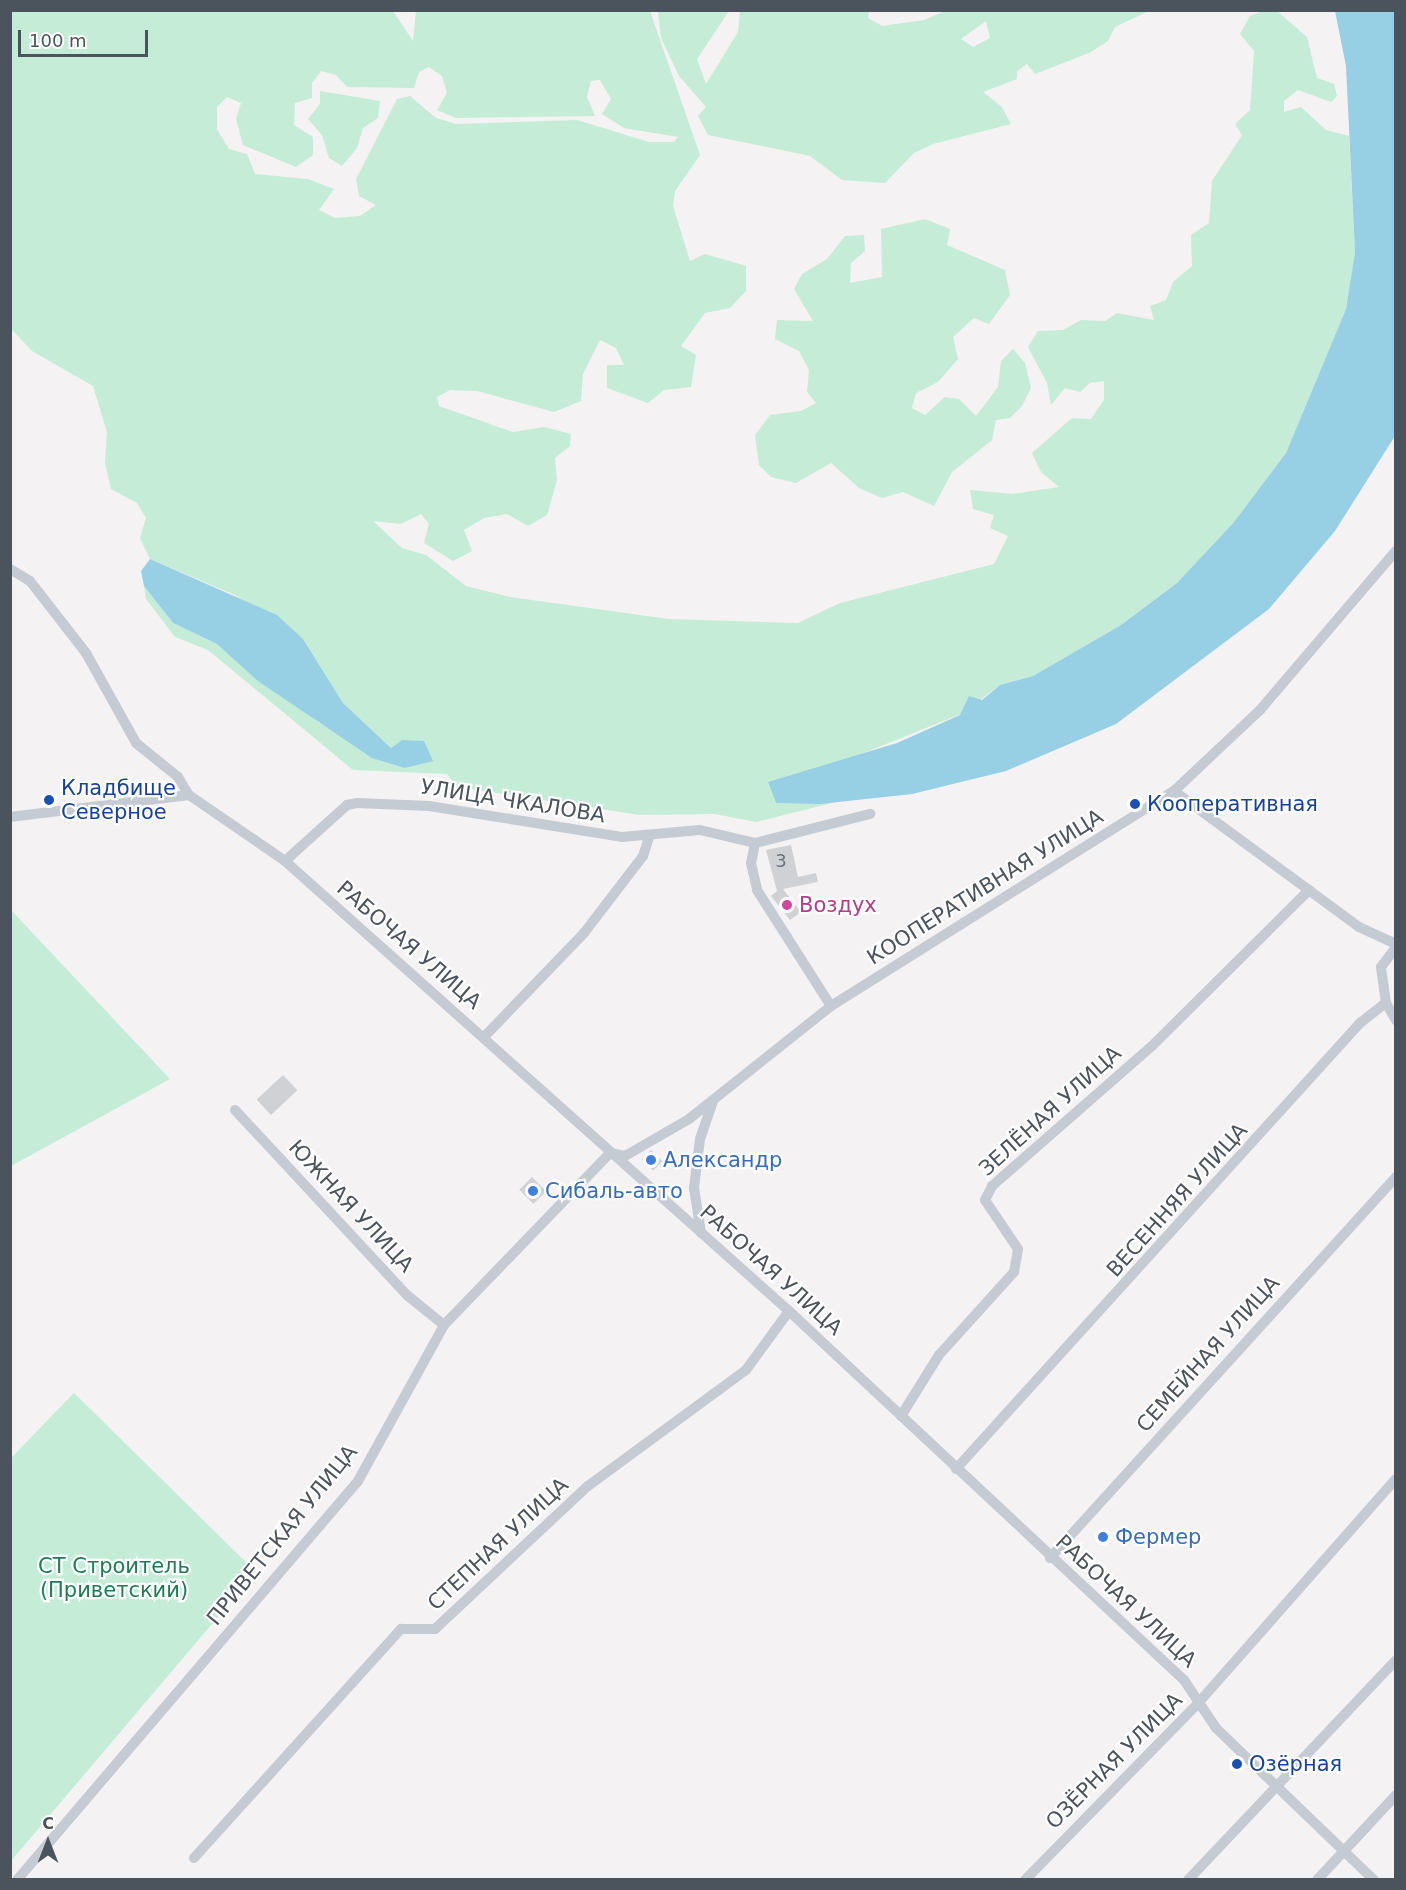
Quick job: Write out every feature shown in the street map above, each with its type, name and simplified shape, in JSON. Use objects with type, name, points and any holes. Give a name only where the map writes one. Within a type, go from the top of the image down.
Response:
[{"type":"street","name":"КООПЕРАТИВНАЯ УЛИЦА","points":[[610,1153],[626,1156],[714,1101],[831,1006],[1174,791],[1260,710],[1395,551]]},
{"type":"street","name":"РАБОЧАЯ УЛИЦА","points":[[10,569],[30,581],[86,653],[136,743],[178,777],[189,795],[285,861],[484,1036],[610,1153],[789,1311],[1200,1701],[1216,1728],[1276,1789],[1374,1880]]},
{"type":"street","points":[[1174,791],[1359,927],[1395,945],[1382,967],[1386,1003],[1395,1020]]},
{"type":"street","points":[[10,817],[189,795]]},
{"type":"street","name":"УЛИЦА ЧКАЛОВА","points":[[285,861],[347,805],[370,802],[648,837],[700,830],[755,843],[870,814]]},
{"type":"street","points":[[484,1036],[584,933],[643,856],[648,837]]},
{"type":"street","points":[[755,843],[751,863],[757,890],[831,1006]]},
{"type":"street","name":"ЗЕЛЁНАЯ УЛИЦА","points":[[901,1416],[939,1355],[1014,1272],[1018,1250],[985,1200],[992,1186],[1151,1047],[1309,890]]},
{"type":"street","name":"ВЕСЕННЯЯ УЛИЦА","points":[[956,1469],[1360,1023],[1386,1003]]},
{"type":"street","points":[[701,1233],[694,1188],[700,1139],[714,1101]]},
{"type":"street","name":"ЮЖНАЯ УЛИЦА","points":[[235,1110],[408,1296],[444,1325]]},
{"type":"street","name":"ПРИВЕТСКАЯ УЛИЦА","points":[[17,1880],[358,1481],[444,1325],[610,1153]]},
{"type":"street","name":"СЕМЕЙНАЯ УЛИЦА","points":[[1050,1558],[1395,1177]]},
{"type":"street","name":"СТЕПНАЯ УЛИЦА","points":[[194,1858],[401,1629],[435,1629],[588,1486],[746,1370],[789,1311]]},
{"type":"street","name":"ОЗЁРНАЯ УЛИЦА","points":[[1025,1880],[1200,1701],[1395,1479]]},
{"type":"street","points":[[1188,1880],[1395,1660]]},
{"type":"street","points":[[1317,1880],[1395,1795]]},
{"type":"green space","points":[[11,11],[393,11],[413,41],[416,11],[650,11],[700,155],[675,191],[673,206],[690,261],[705,254],[746,266],[746,291],[730,308],[705,313],[681,346],[696,355],[691,387],[664,390],[648,403],[607,388],[607,365],[624,365],[616,348],[600,340],[583,374],[581,401],[554,412],[477,391],[450,390],[437,397],[439,406],[513,432],[544,427],[571,434],[570,446],[555,458],[557,480],[547,515],[528,526],[507,514],[484,518],[464,530],[472,551],[453,561],[424,543],[429,524],[421,514],[401,524],[373,521],[402,548],[426,555],[466,586],[510,597],[669,619],[798,623],[840,603],[994,564],[1008,536],[990,528],[994,515],[973,509],[970,490],[1012,494],[1059,487],[1041,472],[1032,453],[1072,418],[1091,419],[1104,400],[1104,381],[1090,383],[1080,392],[1065,388],[1051,405],[1047,383],[1028,347],[1038,331],[1063,330],[1081,320],[1105,321],[1117,313],[1154,320],[1150,306],[1166,300],[1173,282],[1192,266],[1191,235],[1209,223],[1212,181],[1242,135],[1235,124],[1250,110],[1254,51],[1240,34],[1250,16],[1263,11],[1277,11],[1307,37],[1317,78],[1334,84],[1337,96],[1331,102],[1298,90],[1284,101],[1284,112],[1301,107],[1326,130],[1349,136],[1355,252],[1346,309],[1286,453],[1234,522],[1177,583],[1121,625],[1033,676],[1000,685],[961,714],[816,772],[768,782],[776,803],[840,801],[756,822],[715,814],[640,815],[457,787],[447,774],[353,770],[208,650],[175,637],[146,599],[144,586],[173,623],[217,644],[319,723],[405,768],[433,760],[402,740],[391,748],[343,703],[303,639],[235,595],[150,559],[140,538],[146,518],[137,503],[111,489],[105,463],[107,432],[93,386],[32,351],[11,329]],"holes":[[[429,67],[442,76],[447,93],[437,110],[456,118],[595,116],[587,97],[591,81],[600,80],[611,99],[602,114],[624,128],[678,137],[674,142],[649,142],[577,120],[456,124],[436,118],[410,96],[397,99],[356,179],[359,196],[376,205],[360,216],[335,218],[319,210],[334,189],[308,179],[255,174],[247,154],[229,149],[217,129],[217,107],[227,97],[241,103],[236,119],[243,145],[296,167],[313,155],[313,137],[294,125],[295,103],[312,98],[312,83],[321,71],[336,75],[347,87],[414,88],[419,72]]]},
{"type":"green space","points":[[658,11],[729,11],[697,59],[706,84],[738,32],[740,11],[869,11],[868,18],[882,26],[924,20],[945,11],[1149,11],[1115,27],[1108,41],[1089,53],[1035,74],[1027,64],[1017,71],[1017,79],[983,92],[1002,107],[1011,124],[933,144],[914,153],[885,183],[842,180],[810,156],[708,135],[698,116],[706,107],[679,76],[661,38]],"holes":[[[986,21],[990,38],[973,47],[961,39]]]},
{"type":"green space","points":[[320,91],[380,101],[378,118],[363,128],[357,148],[342,166],[329,158],[322,135],[308,119],[320,104]]},
{"type":"green space","points":[[925,219],[950,229],[947,245],[1005,270],[1010,295],[989,324],[974,318],[953,337],[958,359],[938,382],[916,393],[912,408],[925,415],[945,397],[959,399],[976,416],[998,387],[1001,361],[1013,349],[1025,363],[1031,388],[1022,406],[1010,418],[996,420],[992,440],[952,472],[934,506],[903,492],[882,498],[859,488],[831,463],[796,483],[771,477],[759,465],[755,435],[770,415],[801,411],[816,403],[807,392],[809,370],[799,351],[775,339],[777,320],[813,321],[794,289],[802,274],[827,259],[845,236],[864,235],[865,251],[851,263],[850,283],[882,277],[881,229]]},
{"type":"green space","points":[[10,909],[170,1079],[11,1166],[10,1166]]},
{"type":"green space","name":"СТ Строитель (Приветский)","points":[[74,1393],[256,1572],[11,1861],[11,1458]]},
{"type":"water","points":[[1335,11],[1396,11],[1395,436],[1335,531],[1269,609],[1116,724],[1006,771],[912,794],[820,804],[776,803],[768,782],[897,743],[960,715],[969,696],[982,700],[1000,685],[1033,676],[1121,625],[1177,583],[1234,522],[1286,453],[1346,309],[1355,252],[1346,66]]},
{"type":"water","points":[[150,559],[277,615],[303,639],[343,703],[391,748],[402,740],[424,741],[433,761],[405,768],[372,758],[258,681],[217,644],[173,623],[144,586],[141,571]]},
{"type":"building","name":"Воздух","points":[[791,845],[798,877],[816,873],[818,882],[783,889],[801,912],[790,920],[771,896],[777,891],[766,850]]},
{"type":"building","points":[[283,1075],[297,1090],[271,1115],[257,1100]]},
{"type":"building","name":"Александр","points":[[651,1150],[662,1161],[653,1171],[642,1159]]},
{"type":"building","name":"Сибаль-авто","points":[[532,1177],[546,1191],[533,1204],[519,1190]]},
{"type":"place","name":"Кладбище Северное","points":[[49,800]]},
{"type":"place","name":"Кооперативная","points":[[1135,804]]},
{"type":"place","name":"Воздух","points":[[787,905]]},
{"type":"place","name":"Александр","points":[[651,1160]]},
{"type":"place","name":"Сибаль-авто","points":[[533,1191]]},
{"type":"place","name":"Фермер","points":[[1103,1537]]},
{"type":"place","name":"Озёрная","points":[[1237,1764]]}]
